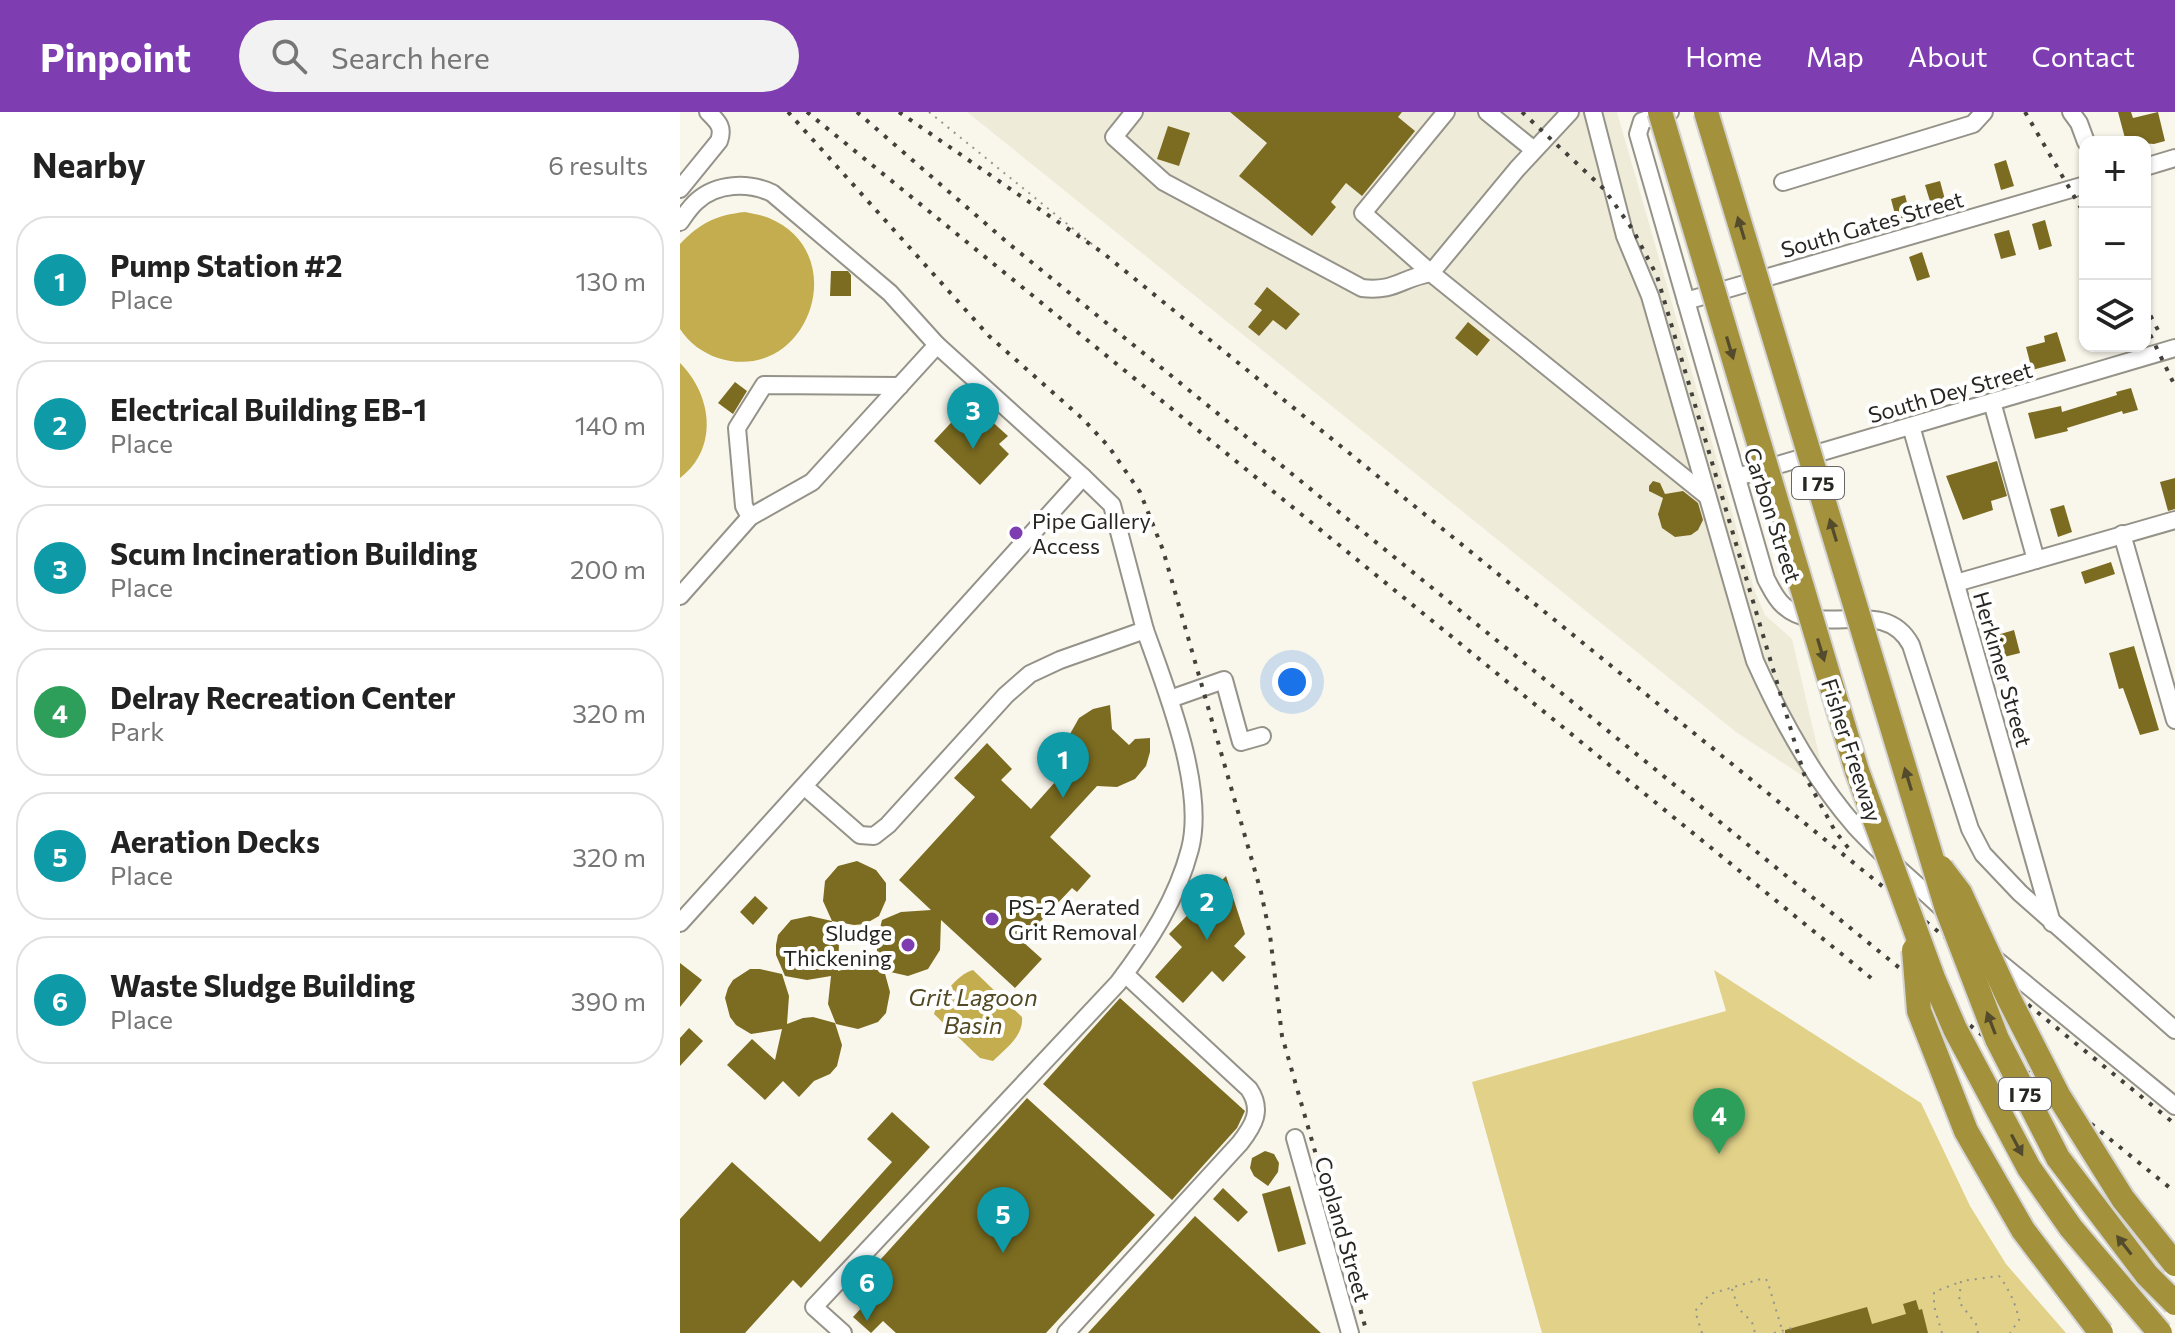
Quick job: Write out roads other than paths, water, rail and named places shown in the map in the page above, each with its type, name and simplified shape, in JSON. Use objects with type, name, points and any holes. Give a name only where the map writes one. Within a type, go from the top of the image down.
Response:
[{"type":"highway","name":"Fisher Freeway","points":[[1706,112],[1947,909],[1997,1039],[2052,1147],[2147,1275],[2175,1303]]},
{"type":"highway","name":"Fisher Freeway","points":[[1655,115],[1857,771],[1912,923],[1955,1029],[2029,1168],[2071,1228],[2160,1333]]},
{"type":"highway","points":[[1930,854],[1960,893],[2058,1095],[2123,1199],[2175,1264]]},
{"type":"highway","points":[[1912,923],[1919,1011],[1966,1131],[2023,1230],[2101,1333]]},
{"type":"street","points":[[680,189],[719,141],[720,124],[708,112]]},
{"type":"street","points":[[1134,112],[1114,137],[1164,182],[1362,288],[1380,290],[1414,276],[1431,273],[1534,150],[1570,112]]},
{"type":"street","points":[[1446,112],[1363,213],[1431,273],[1707,496]]},
{"type":"street","points":[[1487,112],[1534,150]]},
{"type":"street","points":[[1593,112],[1625,236],[1650,296],[1755,661],[1772,699],[1821,780],[1855,826],[2004,967],[2175,1106]]},
{"type":"street","points":[[1655,115],[1672,112]]},
{"type":"street","points":[[1783,182],[1973,124],[1984,112]]},
{"type":"street","points":[[2071,112],[2084,136]]},
{"type":"street","name":"Carbon Street","points":[[1655,115],[1642,121],[1638,134],[1766,579],[1782,605],[1801,616],[1881,619],[1898,626],[1908,638],[1976,842],[1990,862],[2052,924],[2175,1030]]},
{"type":"street","points":[[2151,165],[2175,158]]},
{"type":"street","points":[[680,222],[697,200],[721,187],[745,185],[772,193],[890,293],[937,345],[1112,505],[1145,630],[1170,699],[1190,777],[1194,809],[1191,847],[1177,886],[1152,937],[1125,974],[814,1307],[843,1333]]},
{"type":"street","name":"South Gates Street","points":[[1686,301],[2078,187]]},
{"type":"street","points":[[680,596],[750,517],[812,482],[937,345]]},
{"type":"street","name":"South Dey Street","points":[[1737,477],[2175,348]]},
{"type":"street","points":[[750,517],[744,506],[737,428],[764,385],[900,386]]},
{"type":"street","points":[[1992,402],[2036,560]]},
{"type":"street","name":"Herkimer Street","points":[[1911,426],[2052,924]]},
{"type":"street","points":[[680,923],[1083,477]]},
{"type":"street","points":[[1956,583],[2175,520]]},
{"type":"street","points":[[2122,534],[2175,720]]},
{"type":"street","points":[[805,787],[860,835],[874,836],[888,825],[1006,695],[1030,674],[1145,630]]},
{"type":"street","points":[[1170,699],[1224,680],[1241,742],[1262,736]]},
{"type":"street","points":[[1066,1333],[1240,1143],[1253,1126],[1257,1112],[1249,1089],[1125,974]]},
{"type":"street","name":"Copland Street","points":[[1295,1138],[1350,1333]]},
{"type":"water","points":[[745,212],[769,218],[795,236],[810,259],[814,286],[809,312],[796,336],[776,353],[749,362],[712,356],[692,343],[680,329],[680,244],[709,221]]},
{"type":"water","points":[[680,363],[699,390],[707,421],[701,452],[693,466],[680,478]]},
{"type":"water","name":"Grit Lagoon Basin","points":[[973,970],[1022,1017],[1017,1036],[993,1061],[980,1058],[934,1014],[949,988]]},
{"type":"railway","points":[[788,112],[989,336],[1084,420],[1109,447],[1140,492],[1163,550],[1261,892],[1270,935],[1282,1036],[1367,1333]]},
{"type":"railway","points":[[807,112],[1876,982]]},
{"type":"railway","points":[[857,112],[1008,243],[2175,1192]]},
{"type":"railway","points":[[899,112],[1103,253],[2175,1124]]},
{"type":"railway","points":[[1522,112],[1604,189],[1633,230],[1657,276],[1804,774],[1835,831],[1853,854]]},
{"type":"railway","points":[[2025,112],[2081,208]]},
{"type":"railway","points":[[2151,317],[2160,334]]},
{"type":"railway","points":[[2151,336],[2175,386]]},
{"type":"place","name":"Scum Incineration Building","points":[[973,449]]},
{"type":"place","name":"Pipe Gallery Access","points":[[1016,533]]},
{"type":"place","name":"Pump Station #2","points":[[1063,798]]},
{"type":"place","name":"PS-2 Aerated Grit Removal","points":[[992,919]]},
{"type":"place","name":"Electrical Building EB-1","points":[[1207,940]]},
{"type":"place","name":"Sludge Thickening","points":[[908,945]]},
{"type":"place","name":"Delray Recreation Center","points":[[1719,1154]]},
{"type":"place","name":"Aeration Decks","points":[[1003,1253]]},
{"type":"place","name":"Waste Sludge Building","points":[[867,1321]]}]
